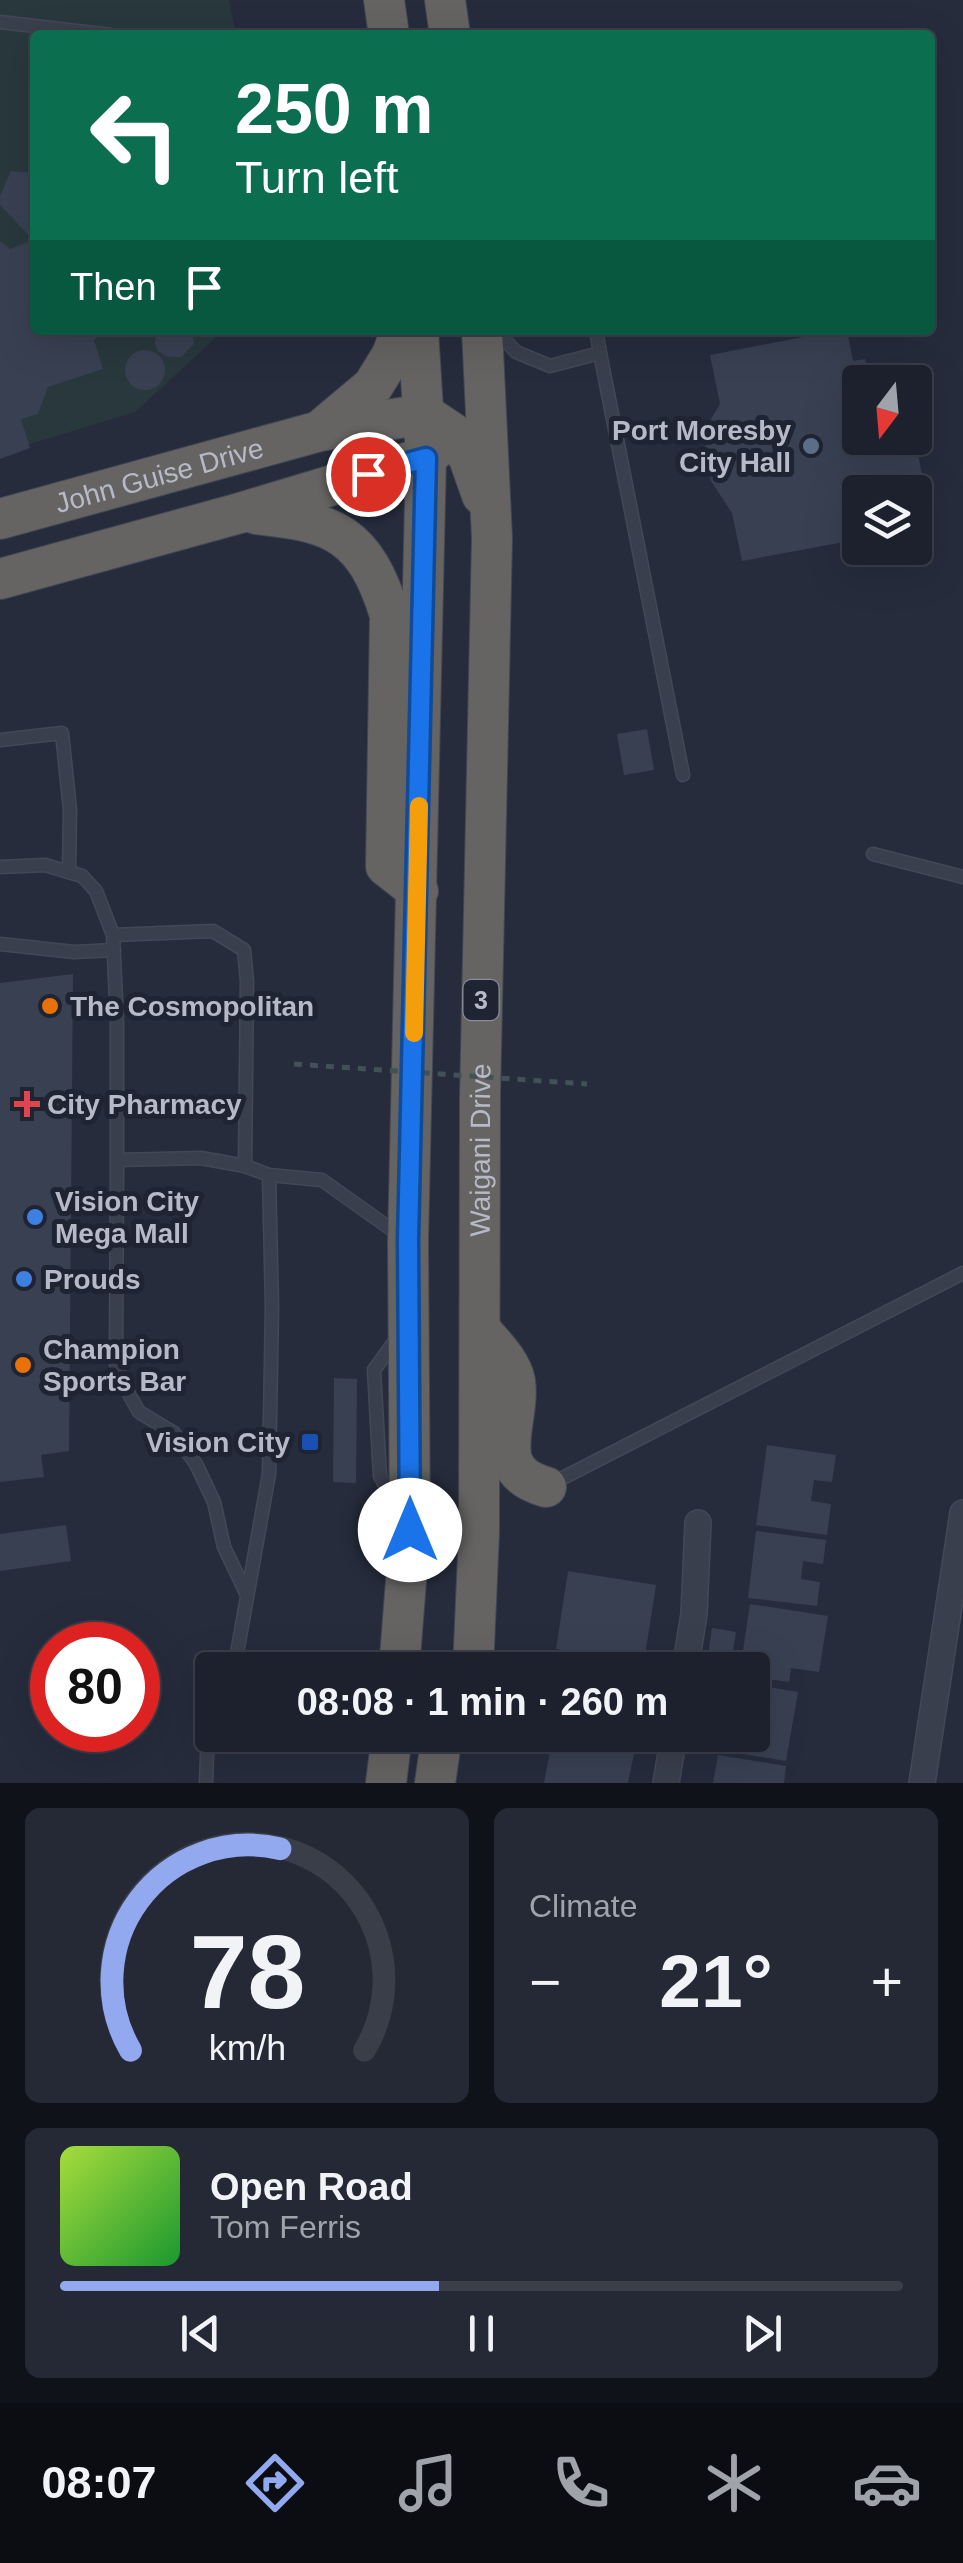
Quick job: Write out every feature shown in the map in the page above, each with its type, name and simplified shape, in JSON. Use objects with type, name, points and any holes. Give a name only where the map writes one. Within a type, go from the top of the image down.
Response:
[{"type":"highway","points":[[445,0],[449,30]]},
{"type":"highway","points":[[320,431],[373,386],[399,335]]},
{"type":"highway","points":[[400,1652],[410,1530],[408,1241],[435,435],[419,335]]},
{"type":"highway","points":[[435,435],[461,412],[456,335]]},
{"type":"highway","name":"Waigani Drive","points":[[474,1652],[479,1532],[482,955],[492,538],[482,335]]},
{"type":"highway","name":"John Guise Drive","points":[[0,519],[320,431],[435,435]]},
{"type":"highway","points":[[435,435],[478,479],[492,538]]},
{"type":"highway","name":"John Guise Drive","points":[[0,579],[240,513],[435,435]]},
{"type":"highway","points":[[240,513],[296,518],[332,529],[359,550],[379,579],[390,615],[386,866],[418,890]]},
{"type":"highway","points":[[480,1329],[503,1357],[515,1382],[510,1460],[530,1482],[546,1487]]},
{"type":"highway","points":[[479,1532],[546,1487]]},
{"type":"highway","points":[[386,1783],[390,1752]]},
{"type":"highway","points":[[435,1783],[440,1752]]},
{"type":"highway","points":[[460,1783],[464,1752]]},
{"type":"street","points":[[922,1783],[963,1513]]},
{"type":"street","points":[[688,1652],[694,1614],[698,1522]]},
{"type":"street","points":[[666,1783],[671,1752]]},
{"type":"lane","points":[[0,22],[68,30]]},
{"type":"lane","points":[[501,335],[516,352],[550,366],[600,353]]},
{"type":"lane","points":[[597,335],[683,775]]},
{"type":"lane","points":[[0,740],[62,733],[70,810],[69,872]]},
{"type":"lane","points":[[873,854],[963,877]]},
{"type":"lane","points":[[0,867],[45,865],[82,876],[96,891],[114,943],[116,1364],[139,1412],[174,1433],[196,1464],[214,1502],[224,1546],[248,1595]]},
{"type":"lane","points":[[0,944],[74,952],[213,931],[244,950],[245,1166]]},
{"type":"lane","points":[[117,1160],[202,1158],[269,1175],[322,1180],[408,1241]]},
{"type":"lane","points":[[237,1652],[270,1474],[269,1175]]},
{"type":"lane","points":[[546,1487],[963,1273]]},
{"type":"lane","points":[[206,1783],[209,1752]]},
{"type":"path","points":[[294,1064],[587,1084]]},
{"type":"shaded area","points":[[0,0],[229,0],[235,30],[30,30],[30,335],[219,335],[135,412],[0,453]]},
{"type":"building","points":[[11,171],[30,173],[30,237],[0,205]]},
{"type":"building","points":[[0,241],[10,249],[30,241],[30,335],[100,335],[94,340],[103,369],[48,387],[38,414],[21,419],[30,448],[0,459]]},
{"type":"building","points":[[156,335],[193,335],[194,344],[181,357],[168,357],[155,344]]},
{"type":"building","name":"Port Moresby City Hall","points":[[814,335],[848,335],[853,361],[865,359],[866,365],[842,365],[842,455],[918,455],[922,475],[842,475],[842,542],[742,561],[732,513],[711,481],[705,454],[706,427],[720,404],[710,355]]},
{"type":"building","points":[[145,350],[159,356],[165,370],[159,384],[145,390],[131,384],[125,370],[131,356]]},
{"type":"building","points":[[647,729],[654,770],[624,775],[617,734]]},
{"type":"building","name":"Vision City Mega Mall","points":[[73,974],[69,1451],[41,1455],[44,1477],[0,1482],[0,983]]},
{"type":"building","points":[[334,1378],[357,1379],[356,1483],[333,1482]]},
{"type":"building","points":[[767,1445],[836,1455],[832,1482],[814,1480],[811,1501],[831,1504],[827,1535],[756,1525]]},
{"type":"building","points":[[66,1525],[71,1561],[0,1571],[0,1534]]},
{"type":"building","points":[[756,1531],[826,1540],[823,1564],[803,1561],[801,1579],[820,1582],[817,1606],[748,1598]]},
{"type":"building","points":[[568,1571],[656,1585],[646,1652],[556,1649]]},
{"type":"building","points":[[750,1604],[828,1616],[819,1672],[791,1668],[789,1682],[770,1679],[770,1652],[743,1652]]},
{"type":"building","points":[[712,1628],[736,1632],[733,1652],[709,1652]]},
{"type":"building","points":[[770,1687],[798,1692],[786,1761],[731,1752],[770,1752]]},
{"type":"building","points":[[550,1752],[634,1752],[628,1783],[544,1783]]},
{"type":"building","points":[[718,1755],[786,1766],[784,1783],[713,1783]]},
{"type":"slow traffic","points":[[414,1033],[419,806]]},
{"type":"place","name":"Port Moresby City Hall","points":[[811,446]]},
{"type":"place","name":"The Cosmopolitan","points":[[50,1006]]},
{"type":"place","name":"City Pharmacy","points":[[27,1104]]},
{"type":"place","name":"Vision City Mega Mall","points":[[35,1217]]},
{"type":"place","name":"Prouds","points":[[24,1279]]},
{"type":"place","name":"Champion Sports Bar","points":[[23,1365]]},
{"type":"place","name":"Vision City","points":[[310,1442]]},
{"type":"route","points":[[368,474],[426,458],[408,1241],[410,1530]]}]
